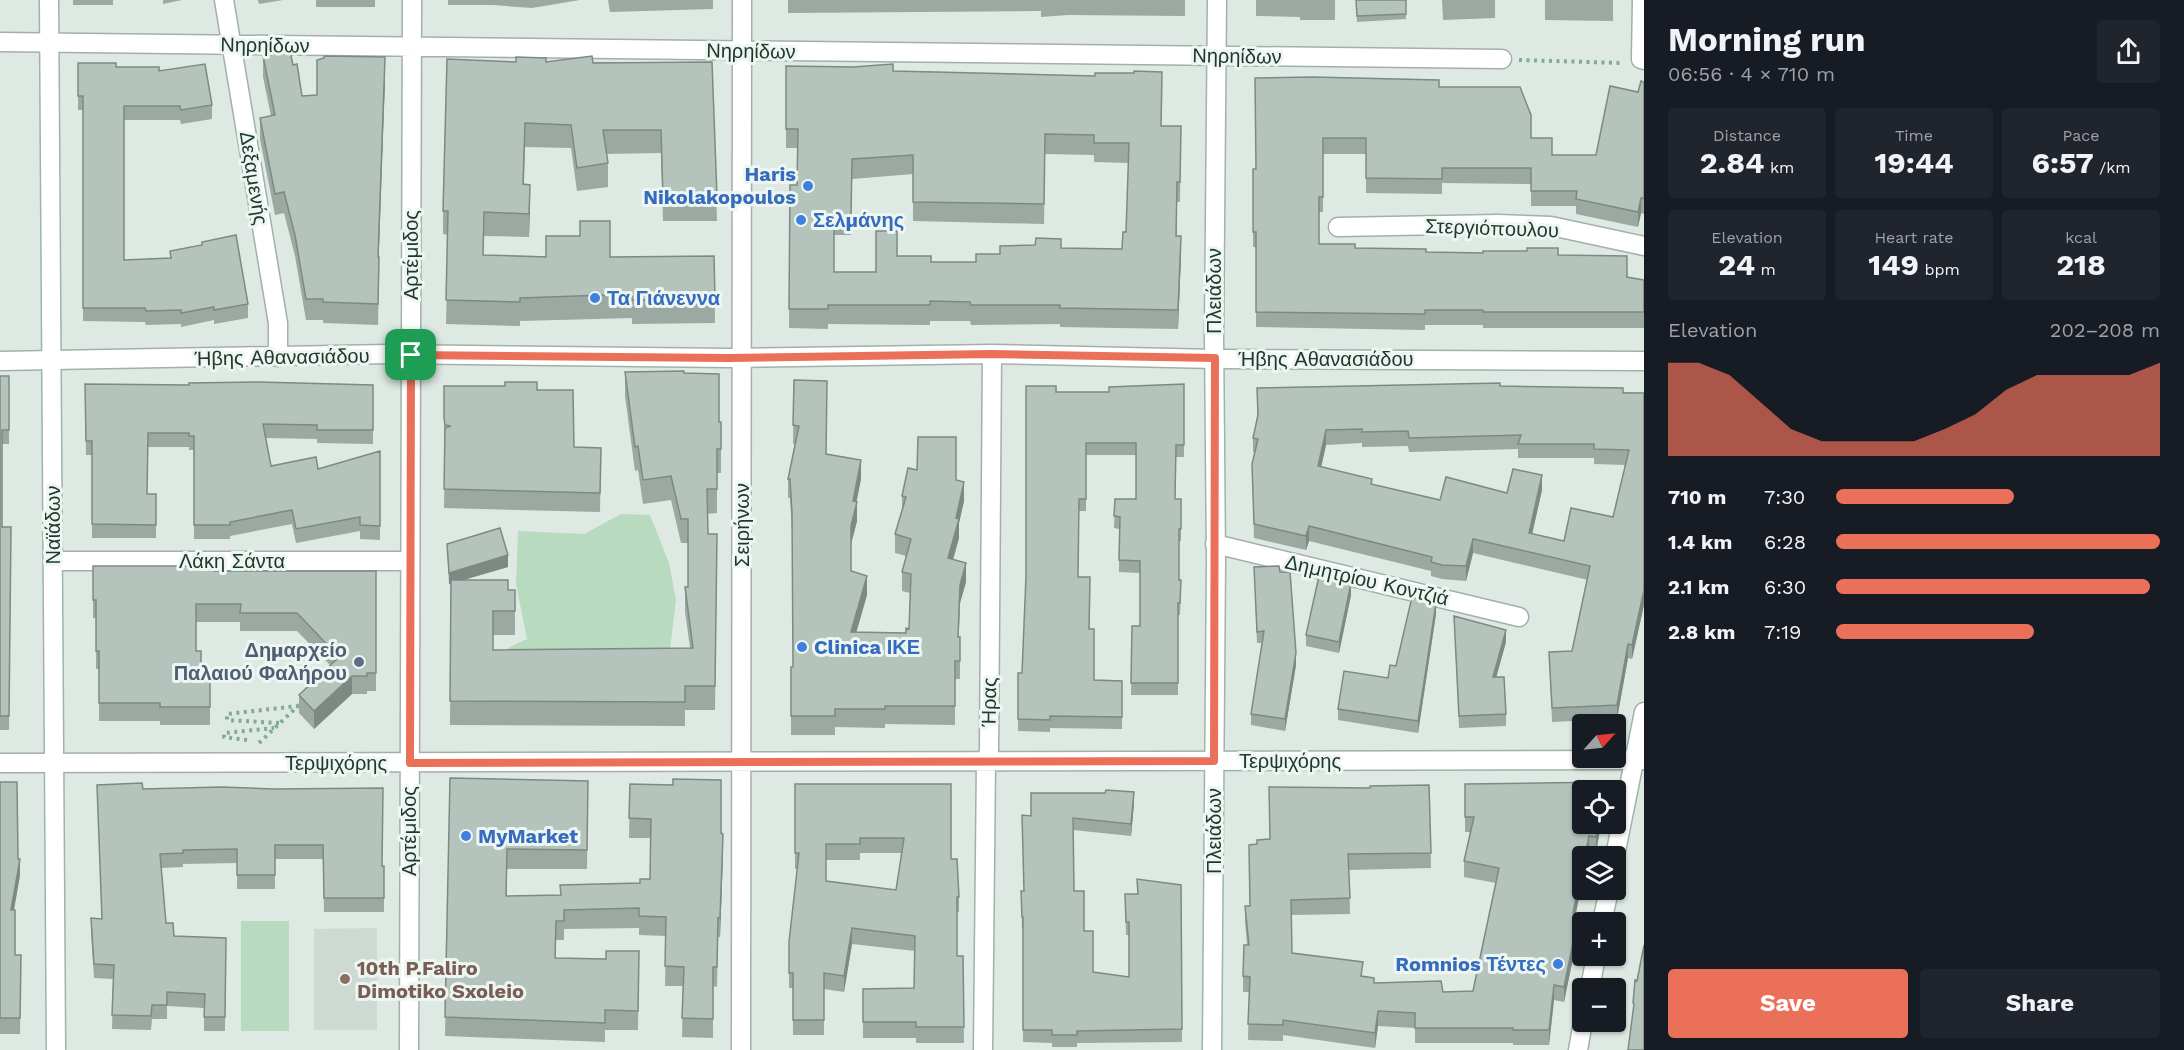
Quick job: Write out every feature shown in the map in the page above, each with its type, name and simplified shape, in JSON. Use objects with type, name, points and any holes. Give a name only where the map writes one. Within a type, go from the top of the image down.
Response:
[{"type":"street","name":"Ναϊάδων","points":[[49,0],[56,1050]]},
{"type":"street","name":"Δεξαμενής","points":[[224,0],[278,323],[278,357]]},
{"type":"street","name":"Αρτέμιδος","points":[[409,1050],[412,0]]},
{"type":"street","name":"Σειρήνων","points":[[741,1050],[742,0]]},
{"type":"street","name":"Πλειάδων","points":[[1212,1050],[1217,0]]},
{"type":"street","points":[[1642,0],[1642,60]]},
{"type":"street","name":"Νηρηίδων","points":[[0,42],[1502,59]]},
{"type":"street","name":"Στεργιόπουλου","points":[[1338,227],[1498,224],[1551,226],[1644,246]]},
{"type":"street","name":"Ήβης Αθανασιάδου","points":[[0,362],[411,355],[742,358],[992,354],[1644,361]]},
{"type":"street","name":"Ήρας","points":[[983,1050],[992,354]]},
{"type":"street","name":"Δημητρίου Κοντζιά","points":[[1215,544],[1519,617]]},
{"type":"street","name":"Λάκη Σάντα","points":[[53,561],[410,561]]},
{"type":"street","points":[[1618,846],[1639,760],[1644,712]]},
{"type":"street","name":"Τερψιχόρης","points":[[0,763],[1639,760]]},
{"type":"street","points":[[1578,1050],[1581,1032]]},
{"type":"path","points":[[1502,59],[1629,63],[1642,60]]},
{"type":"path","points":[[233,763],[260,742],[306,699]]},
{"type":"path","points":[[280,723],[227,720],[227,714],[299,706]]},
{"type":"path","points":[[260,742],[225,737],[224,734],[274,728]]},
{"type":"shaded area","name":"10th P.Faliro Dimotiko Sxoleio","points":[[377,928],[377,1030],[314,1030],[314,929]]},
{"type":"green space","points":[[621,514],[650,515],[669,563],[676,600],[668,665],[502,651],[527,639],[516,584],[518,531],[584,534]]},
{"type":"green space","points":[[241,921],[289,921],[289,1031],[241,1031]]},
{"type":"building","points":[[1356,0],[1406,0],[1406,14],[1357,16]]},
{"type":"building","points":[[290,51],[293,65],[297,64],[302,96],[317,95],[317,60],[324,56],[385,57],[378,304],[323,302],[323,299],[306,299],[295,235],[284,192],[275,194],[260,118],[275,115],[263,56]]},
{"type":"building","points":[[592,56],[593,63],[712,62],[717,197],[663,198],[661,130],[603,130],[608,163],[577,168],[571,125],[525,123],[523,184],[530,185],[529,214],[484,212],[483,255],[546,257],[546,236],[580,236],[580,221],[610,221],[610,257],[714,256],[715,300],[632,300],[632,294],[520,298],[520,302],[446,300],[448,211],[443,211],[447,59],[516,62],[516,57],[546,58],[546,62]]},
{"type":"building","points":[[78,63],[116,63],[116,67],[159,67],[159,71],[205,64],[212,105],[181,110],[180,106],[124,106],[124,260],[171,258],[170,251],[236,235],[248,304],[181,313],[181,310],[146,311],[145,308],[83,308],[83,96],[78,96]]},
{"type":"building","points":[[893,64],[893,71],[1095,76],[1095,73],[1162,72],[1161,126],[1181,126],[1176,236],[1181,236],[1178,310],[1060,308],[1060,305],[971,305],[970,302],[930,301],[930,305],[828,305],[828,309],[789,309],[790,185],[797,185],[798,129],[786,129],[786,66],[853,67]],"holes":[[[1045,134],[1094,135],[1094,143],[1129,143],[1126,232],[1123,232],[1122,249],[1061,248],[1061,239],[1036,238],[1035,245],[1000,246],[1000,254],[976,254],[976,262],[931,262],[931,256],[897,256],[897,231],[876,231],[876,272],[834,272],[834,215],[851,216],[852,159],[913,155],[913,202],[1044,204]]]},
{"type":"building","points":[[1255,78],[1439,80],[1439,87],[1520,87],[1531,115],[1531,138],[1552,138],[1552,155],[1596,155],[1610,86],[1638,92],[1641,81],[1644,82],[1644,198],[1641,198],[1638,212],[1576,199],[1577,191],[1531,191],[1531,168],[1442,168],[1442,179],[1366,178],[1366,138],[1323,138],[1323,197],[1319,197],[1319,244],[1355,244],[1355,248],[1426,249],[1426,252],[1483,253],[1483,251],[1527,251],[1527,248],[1558,248],[1558,255],[1627,256],[1627,277],[1644,280],[1644,312],[1425,310],[1425,314],[1256,312],[1256,232],[1253,232],[1253,169],[1256,169]]},
{"type":"building","points":[[684,371],[684,373],[719,374],[721,449],[717,449],[717,489],[707,489],[708,534],[717,534],[715,686],[685,686],[685,702],[450,701],[451,580],[508,580],[508,590],[515,590],[515,611],[493,611],[493,650],[693,648],[685,587],[688,587],[688,519],[681,519],[671,476],[643,480],[638,446],[635,447],[625,372]]},
{"type":"building","points":[[0,376],[9,376],[9,430],[2,430],[2,527],[11,527],[9,716],[0,716]]},
{"type":"building","points":[[794,380],[827,381],[826,454],[861,460],[853,501],[857,502],[851,526],[851,571],[867,576],[851,632],[906,633],[906,628],[909,629],[911,574],[902,572],[911,539],[895,534],[906,497],[902,496],[908,468],[917,470],[918,437],[956,437],[956,480],[964,482],[956,518],[959,519],[948,558],[966,563],[960,585],[958,637],[960,637],[960,661],[955,661],[955,706],[835,709],[835,716],[791,716],[792,513],[790,479],[788,479],[799,426],[793,425]]},
{"type":"building","points":[[505,382],[537,382],[537,390],[573,390],[574,447],[601,448],[600,493],[444,489],[445,428],[451,426],[445,425],[444,386],[505,386]]},
{"type":"building","points":[[189,383],[373,385],[373,430],[317,430],[317,425],[263,424],[271,466],[316,457],[318,469],[380,451],[380,526],[360,525],[360,517],[296,529],[292,510],[230,522],[230,525],[194,525],[194,436],[189,436],[189,433],[148,433],[147,494],[156,494],[156,525],[92,524],[92,441],[86,441],[85,384],[189,385]]},
{"type":"building","points":[[1500,383],[1500,386],[1623,388],[1623,393],[1644,393],[1644,590],[1632,645],[1628,644],[1617,705],[1552,708],[1549,652],[1572,651],[1590,566],[1473,539],[1466,566],[1442,565],[1431,562],[1432,557],[1309,526],[1306,536],[1254,524],[1252,464],[1258,439],[1253,438],[1258,415],[1257,388]],"holes":[[[1362,429],[1362,432],[1408,431],[1409,438],[1521,435],[1518,444],[1594,444],[1594,449],[1629,450],[1613,517],[1571,508],[1564,541],[1529,533],[1542,475],[1513,469],[1507,493],[1446,477],[1440,500],[1371,484],[1372,479],[1318,466],[1326,430]]]},
{"type":"building","points":[[1184,384],[1184,445],[1176,445],[1175,499],[1181,499],[1178,683],[1131,683],[1132,626],[1140,626],[1140,561],[1119,560],[1120,517],[1114,516],[1115,499],[1136,499],[1136,443],[1086,443],[1086,499],[1079,499],[1078,577],[1090,577],[1089,629],[1094,629],[1094,680],[1122,681],[1122,717],[1050,716],[1050,720],[1018,719],[1018,673],[1022,673],[1026,576],[1026,386],[1056,386],[1056,392],[1109,392],[1109,387]]},
{"type":"building","points":[[500,528],[508,555],[449,573],[447,544]]},
{"type":"building","points":[[93,566],[214,566],[214,571],[376,571],[376,673],[367,673],[367,676],[352,676],[314,711],[299,695],[339,657],[297,613],[240,613],[241,604],[196,604],[196,651],[201,651],[201,674],[210,674],[210,707],[160,707],[160,703],[99,703],[99,651],[96,651]]},
{"type":"building","points":[[1279,566],[1280,572],[1290,572],[1296,653],[1285,719],[1251,714],[1264,631],[1257,632],[1254,567]]},
{"type":"building","points":[[1319,576],[1351,583],[1339,642],[1306,635]]},
{"type":"building","points":[[1412,597],[1436,603],[1418,721],[1338,709],[1344,671],[1388,678],[1390,665],[1396,666]]},
{"type":"building","points":[[1454,616],[1506,630],[1493,677],[1504,677],[1506,714],[1459,716]]},
{"type":"building","points":[[450,778],[588,781],[587,850],[507,849],[506,896],[561,895],[560,885],[640,883],[640,879],[650,879],[651,819],[629,818],[630,784],[673,785],[673,779],[721,780],[721,833],[723,834],[717,967],[713,967],[713,1019],[682,1018],[684,967],[665,966],[666,917],[639,916],[639,908],[564,910],[564,921],[556,921],[555,958],[606,959],[606,951],[639,951],[638,1011],[605,1010],[605,1023],[445,1017]]},
{"type":"building","points":[[0,782],[17,782],[18,859],[20,859],[11,910],[15,910],[15,955],[21,955],[20,1018],[0,1018]]},
{"type":"building","points":[[1572,782],[1572,834],[1596,834],[1596,837],[1589,836],[1587,846],[1572,846],[1572,900],[1576,900],[1572,912],[1572,948],[1564,987],[1554,985],[1549,1030],[1415,1028],[1415,1013],[1378,1011],[1375,1033],[1283,1020],[1283,1025],[1248,1024],[1250,977],[1243,976],[1244,945],[1249,945],[1245,906],[1250,906],[1249,845],[1257,844],[1257,840],[1270,839],[1269,787],[1370,788],[1370,786],[1429,785],[1431,853],[1348,854],[1350,898],[1291,900],[1292,953],[1363,962],[1361,976],[1374,978],[1374,983],[1441,981],[1443,992],[1473,991],[1499,868],[1464,861],[1474,817],[1465,817],[1465,784]]},
{"type":"building","points":[[142,783],[143,789],[383,788],[384,898],[324,898],[323,845],[275,845],[275,875],[237,875],[237,849],[183,850],[183,853],[160,854],[166,923],[173,923],[174,936],[226,938],[225,1017],[204,1017],[205,994],[167,992],[167,1005],[152,1005],[151,1016],[112,1015],[114,965],[94,964],[91,918],[102,919],[97,785]]},
{"type":"building","points":[[795,784],[951,784],[951,859],[957,859],[959,897],[957,897],[957,956],[963,956],[964,1027],[916,1027],[916,1022],[863,1022],[863,989],[914,988],[915,936],[852,928],[844,976],[824,973],[824,1020],[793,1020],[793,973],[789,973],[789,942],[799,853],[795,853]],"holes":[[[860,838],[904,838],[896,890],[826,881],[826,844],[860,844]]]},
{"type":"building","points":[[1106,790],[1134,792],[1131,824],[1073,818],[1074,891],[1084,891],[1084,931],[1093,931],[1093,972],[1129,977],[1129,922],[1126,922],[1125,894],[1138,894],[1137,879],[1181,885],[1182,1029],[1077,1031],[1077,1035],[1052,1035],[1052,1030],[1023,1030],[1022,815],[1031,816],[1031,793],[1105,793]]},
{"type":"building","points":[[1644,945],[1644,1050],[1628,1050],[1635,980],[1637,981]]},
{"type":"place","name":"Haris Nikolakopoulos","points":[[808,186]]},
{"type":"place","name":"Σελμάνης","points":[[801,220]]},
{"type":"place","name":"Τα Γιάνεννα","points":[[595,298]]},
{"type":"place","name":"Clinica ΙΚΕ","points":[[802,647]]},
{"type":"place","name":"Δημαρχείο Παλαιού Φαλήρου","points":[[359,662]]},
{"type":"place","name":"MyMarket","points":[[466,836]]},
{"type":"place","name":"Romnios Τέντες","points":[[1558,964]]},
{"type":"place","name":"10th P.Faliro Dimotiko Sxoleio","points":[[345,979]]},
{"type":"route","points":[[992,354],[1215,358],[1214,761],[410,763],[411,355],[770,358],[992,354]]}]
